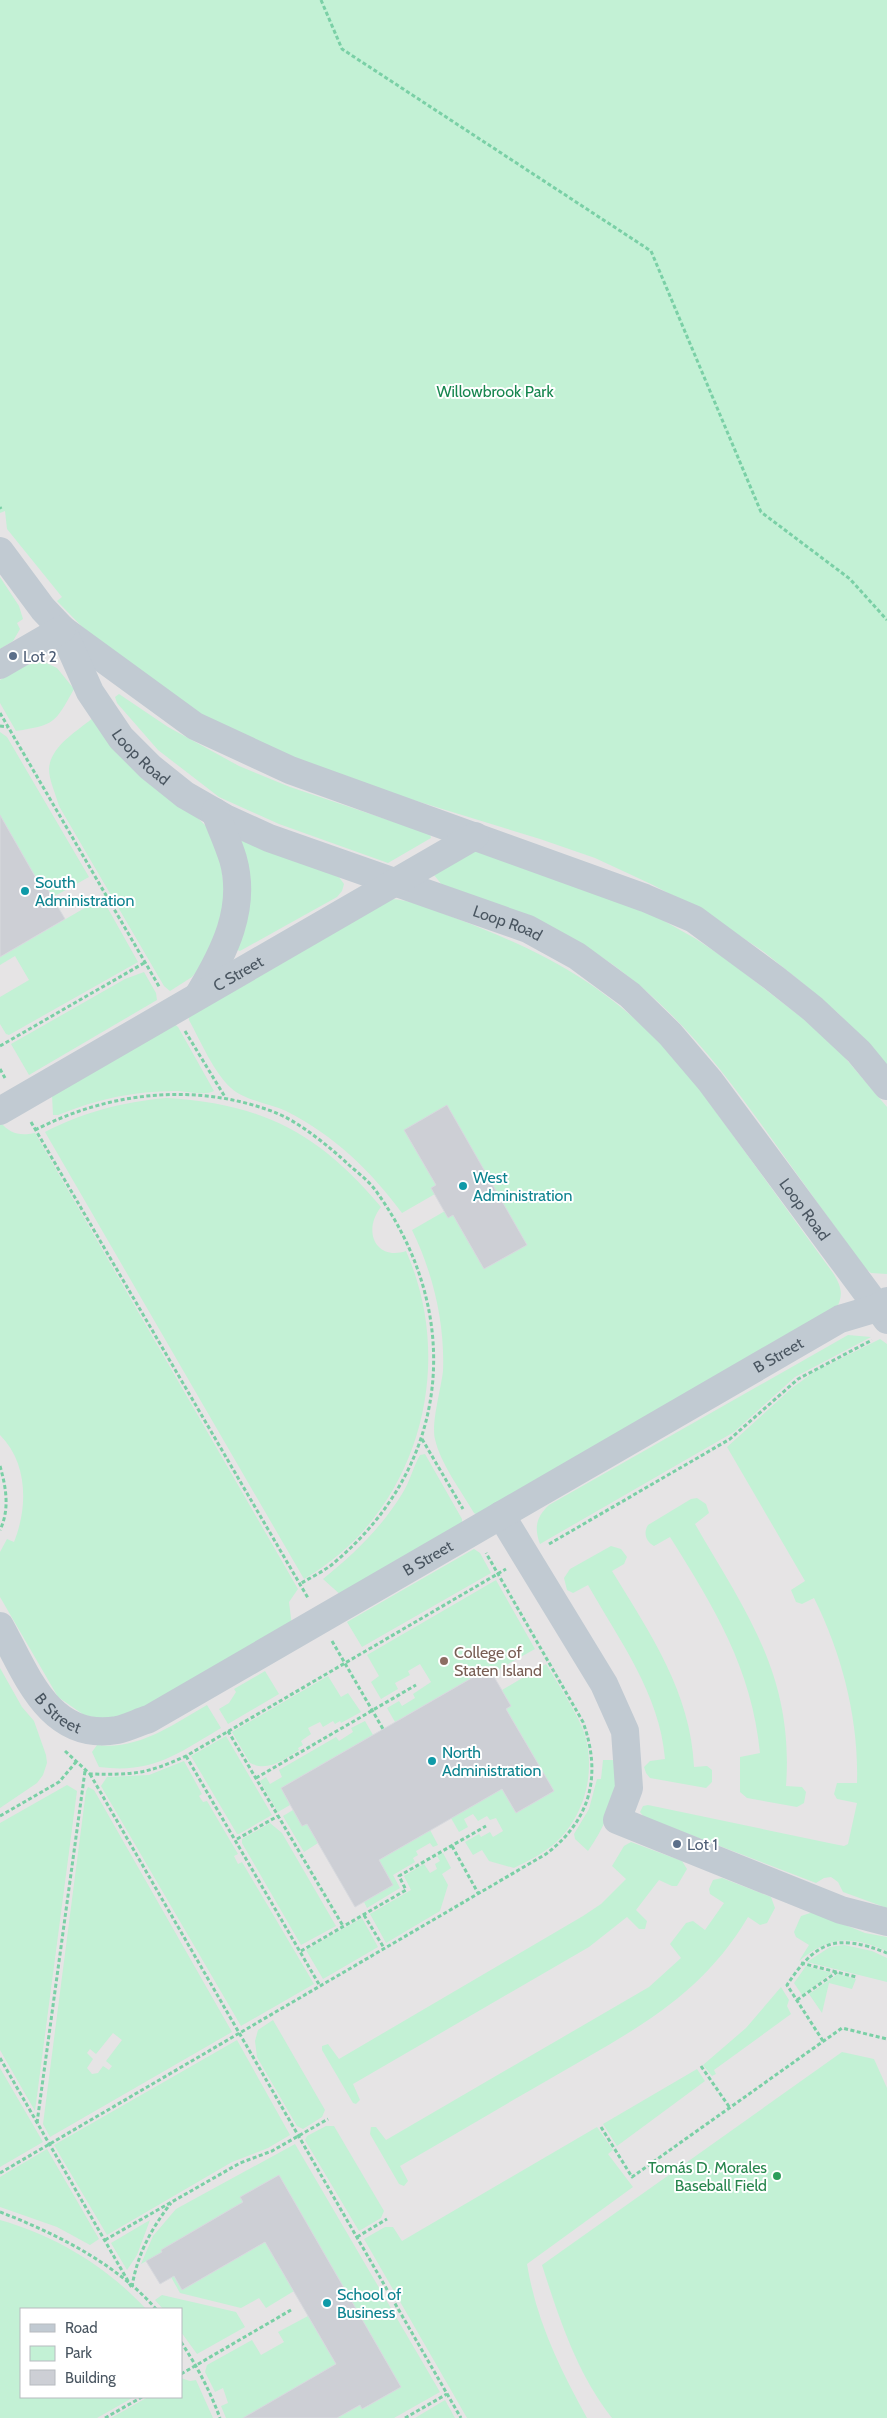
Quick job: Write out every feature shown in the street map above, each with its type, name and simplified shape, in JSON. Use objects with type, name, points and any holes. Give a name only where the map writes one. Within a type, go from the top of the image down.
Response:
[{"type":"street","name":"Loop Road","points":[[0,551],[42,609],[62,629],[195,726],[290,770],[645,898],[694,919],[813,1009],[859,1052],[887,1086]]},
{"type":"street","name":"Loop Road","points":[[62,629],[90,692],[121,738],[150,767],[185,795],[269,838],[528,929],[577,956],[630,995],[670,1034],[710,1081],[883,1316]]},
{"type":"street","points":[[0,665],[62,629]]},
{"type":"street","points":[[199,994],[228,941],[235,914],[237,884],[234,868],[215,812]]},
{"type":"street","name":"C Street","points":[[0,1111],[199,994],[397,883],[475,836]]},
{"type":"street","name":"B Street","points":[[0,1626],[44,1703],[63,1721],[86,1730],[116,1730],[149,1719],[840,1319],[883,1316]]},
{"type":"street","points":[[501,1515],[604,1684],[625,1731],[630,1788],[617,1820],[841,1910],[887,1922]]},
{"type":"path","points":[[321,0],[342,49],[651,251],[761,512],[850,579],[887,620]]},
{"type":"path","points":[[0,713],[164,995]]},
{"type":"path","points":[[0,726],[8,727]]},
{"type":"path","points":[[0,1046],[144,963]]},
{"type":"path","points":[[182,1026],[225,1097]]},
{"type":"path","points":[[0,1069],[8,1082]]},
{"type":"path","points":[[35,1130],[59,1118],[103,1102],[144,1096],[225,1097],[276,1113],[328,1145],[375,1189],[398,1226],[422,1277],[434,1334],[432,1399],[422,1439],[396,1490],[366,1533],[334,1564],[300,1584]]},
{"type":"path","points":[[27,1116],[312,1605]]},
{"type":"path","points":[[548,1545],[721,1445],[740,1432],[798,1379],[883,1316]]},
{"type":"path","points":[[422,1439],[465,1513]]},
{"type":"path","points":[[0,1466],[6,1484],[7,1505],[0,1530]]},
{"type":"path","points":[[0,2172],[546,1854],[570,1832],[581,1817],[591,1789],[593,1771],[589,1736],[583,1722],[482,1546]]},
{"type":"path","points":[[38,2123],[85,1771],[90,1774],[141,1774],[186,1756],[512,1566]]},
{"type":"path","points":[[328,1634],[383,1729]]},
{"type":"path","points":[[256,1778],[416,1685]]},
{"type":"path","points":[[228,1731],[343,1926]]},
{"type":"path","points":[[186,1756],[237,1839],[320,1986]]},
{"type":"path","points":[[0,1816],[59,1782],[76,1762]]},
{"type":"path","points":[[90,1774],[461,2418]]},
{"type":"path","points":[[237,1839],[278,1816]]},
{"type":"path","points":[[301,1951],[406,1890],[399,1876],[486,1826]]},
{"type":"path","points":[[452,1846],[478,1893]]},
{"type":"path","points":[[364,1914],[384,1948]]},
{"type":"path","points":[[823,2041],[788,1985],[802,1963],[813,1951],[837,1943],[869,1947],[887,1953]]},
{"type":"path","points":[[802,1963],[856,1977]]},
{"type":"path","points":[[797,2000],[837,1972]]},
{"type":"path","points":[[601,2127],[632,2177],[842,2028],[887,2039]]},
{"type":"path","points":[[0,2058],[132,2288]]},
{"type":"path","points":[[701,2066],[730,2108]]},
{"type":"path","points":[[105,2240],[240,2163],[272,2152],[328,2119]]},
{"type":"path","points":[[132,2288],[137,2262],[149,2234],[172,2202]]},
{"type":"path","points":[[0,2212],[44,2229],[102,2262],[155,2308]]},
{"type":"path","points":[[357,2237],[387,2219]]},
{"type":"path","points":[[182,2373],[291,2310]]},
{"type":"path","points":[[182,2344],[196,2365],[213,2398],[220,2418]]},
{"type":"path","points":[[405,2418],[447,2394]]},
{"type":"path","points":[[105,2418],[140,2398]]},
{"type":"shaded area","name":"College of Staten Island","points":[[0,470],[568,812],[887,1013],[887,2418],[0,2418]]},
{"type":"green space","name":"Willowbrook Park","points":[[0,0],[887,0],[887,1065],[839,1014],[805,985],[764,952],[707,914],[653,885],[595,858],[540,839],[335,776],[224,730],[96,641],[57,601],[62,597],[7,529],[5,511],[0,513]]},
{"type":"green space","points":[[0,577],[19,606],[23,619],[17,623],[20,629],[13,641],[0,649]]},
{"type":"green space","points":[[42,661],[57,668],[74,689],[58,716],[39,727],[16,731],[0,703],[0,680],[24,666]]},
{"type":"green space","points":[[119,694],[168,727],[239,766],[290,787],[430,834],[431,838],[388,863],[279,824],[219,797],[158,750],[117,703],[115,697]]},
{"type":"green space","points":[[94,717],[208,828],[219,852],[227,908],[206,960],[192,977],[170,991],[164,986],[59,806],[51,783],[49,769],[54,753],[66,739]]},
{"type":"green space","points":[[0,732],[7,737],[89,877],[53,897],[44,883],[40,885],[0,815]]},
{"type":"green space","points":[[241,840],[339,877],[344,884],[342,891],[337,897],[240,951],[237,950],[235,843]]},
{"type":"green space","points":[[477,849],[643,909],[696,939],[729,961],[806,1021],[841,1053],[887,1107],[887,1274],[871,1273],[865,1268],[717,1066],[676,1019],[653,998],[629,977],[584,946],[545,926],[442,885],[434,875]]},
{"type":"green space","points":[[102,898],[138,962],[9,1035],[6,1034],[0,1024],[0,997],[29,980],[15,956],[0,965],[0,957]]},
{"type":"green space","points":[[386,899],[404,900],[421,905],[522,946],[580,977],[632,1016],[684,1068],[833,1273],[841,1292],[840,1301],[835,1311],[480,1517],[474,1513],[452,1477],[435,1439],[435,1416],[443,1371],[442,1335],[432,1281],[412,1230],[445,1211],[453,1215],[484,1269],[527,1244],[404,1130],[436,1185],[431,1188],[435,1194],[402,1213],[364,1168],[320,1131],[280,1108],[250,1099],[231,1088],[213,1065],[189,1020],[188,1011]]},
{"type":"green space","points":[[144,972],[156,993],[157,1000],[29,1075],[11,1044],[125,979]]},
{"type":"green space","points":[[171,1021],[178,1027],[214,1091],[201,1093],[160,1091],[130,1094],[101,1100],[53,1115],[52,1095]]},
{"type":"green space","points":[[166,1098],[200,1101],[260,1115],[287,1127],[335,1160],[381,1207],[375,1216],[373,1225],[375,1242],[387,1252],[406,1251],[421,1296],[428,1342],[426,1389],[417,1435],[400,1478],[375,1517],[343,1551],[304,1579],[45,1132],[74,1119],[104,1109],[134,1102]]},
{"type":"green space","points":[[0,1122],[16,1133],[35,1133],[298,1589],[289,1602],[292,1626],[149,1709],[109,1720],[84,1715],[58,1697],[0,1597],[0,1552],[7,1539],[14,1542],[19,1529],[22,1514],[23,1486],[16,1459],[0,1435]]},
{"type":"green space","points":[[848,1335],[871,1337],[795,1377],[734,1432],[540,1544],[537,1523],[541,1514],[549,1505]]},
{"type":"green space","points":[[880,1339],[887,1344],[887,1908],[843,1892],[838,1882],[831,1877],[824,1878],[816,1883],[644,1817],[640,1812],[643,1806],[648,1805],[844,1846],[848,1844],[857,1803],[837,1799],[834,1794],[837,1783],[857,1783],[857,1759],[852,1712],[833,1642],[814,1598],[802,1604],[796,1602],[791,1590],[805,1581],[727,1447],[792,1388],[814,1372]]},
{"type":"green space","points":[[425,1454],[462,1519],[462,1528],[343,1597],[323,1579],[356,1550],[385,1518],[405,1489],[420,1455]]},
{"type":"green space","points":[[697,1498],[706,1504],[709,1513],[695,1524],[749,1617],[774,1678],[782,1711],[787,1747],[786,1786],[802,1787],[806,1792],[804,1803],[797,1807],[747,1798],[740,1792],[740,1757],[760,1753],[756,1722],[740,1666],[702,1588],[670,1537],[654,1546],[646,1537],[648,1525],[691,1499]]},
{"type":"green space","points":[[611,1546],[621,1549],[627,1557],[624,1564],[612,1571],[654,1641],[677,1689],[691,1740],[694,1767],[707,1766],[712,1770],[712,1782],[706,1788],[650,1778],[646,1773],[644,1767],[650,1761],[665,1759],[662,1735],[647,1690],[625,1647],[588,1585],[573,1593],[567,1590],[564,1578],[570,1569]]},
{"type":"green space","points":[[474,1549],[480,1553],[491,1573],[362,1647],[347,1622]]},
{"type":"green space","points":[[496,1580],[535,1649],[492,1673],[489,1668],[395,1722],[387,1708],[399,1701],[402,1706],[415,1698],[413,1694],[431,1682],[420,1664],[408,1671],[410,1675],[395,1683],[398,1689],[381,1699],[371,1682],[379,1676],[367,1655]]},
{"type":"green space","points":[[546,1664],[582,1727],[587,1742],[589,1774],[581,1805],[565,1833],[545,1851],[514,1868],[489,1861],[482,1850],[473,1855],[465,1842],[479,1834],[481,1837],[490,1832],[493,1837],[503,1831],[496,1818],[490,1820],[487,1816],[478,1821],[473,1814],[464,1819],[468,1827],[459,1832],[451,1818],[502,1789],[516,1813],[554,1791],[506,1709],[511,1706],[502,1690]]},
{"type":"green space","points":[[0,1668],[22,1707],[34,1721],[47,1763],[43,1775],[37,1783],[0,1808]]},
{"type":"green space","points":[[265,1671],[279,1694],[228,1724],[219,1709],[229,1703],[236,1692],[234,1689]]},
{"type":"green space","points":[[328,1676],[341,1697],[348,1693],[361,1712],[341,1723],[340,1721],[335,1724],[333,1721],[323,1727],[320,1722],[308,1728],[311,1734],[301,1741],[303,1745],[298,1748],[299,1750],[275,1764],[263,1766],[250,1763],[232,1732]]},
{"type":"green space","points":[[207,1705],[221,1728],[191,1746],[150,1765],[135,1768],[99,1767],[92,1752],[97,1745],[112,1746],[141,1740],[168,1728]]},
{"type":"green space","points":[[365,1721],[373,1735],[281,1788],[290,1805],[278,1812],[260,1781],[266,1777],[270,1784],[282,1777],[279,1770],[336,1737],[339,1741],[353,1732],[351,1728]]},
{"type":"green space","points":[[226,1736],[272,1815],[239,1834],[237,1834],[191,1756]]},
{"type":"green space","points":[[603,1760],[615,1760],[615,1784],[606,1819],[588,1851],[575,1839],[574,1834],[589,1809],[597,1779],[601,1779]]},
{"type":"green space","points":[[184,1761],[202,1794],[199,1796],[203,1802],[207,1801],[238,1854],[234,1856],[238,1864],[242,1862],[314,1984],[241,2026],[101,1786],[107,1777],[149,1775]]},
{"type":"green space","points":[[67,1785],[77,1791],[35,2111],[0,2050],[0,1823]]},
{"type":"green space","points":[[88,1787],[94,1790],[232,2032],[50,2137],[43,2124]],"holes":[[[113,2033],[122,2040],[106,2061],[112,2066],[109,2070],[103,2066],[98,2073],[92,2074],[87,2068],[93,2059],[87,2053],[90,2049],[96,2054]]]},
{"type":"green space","points":[[293,1810],[302,1826],[307,1824],[318,1843],[304,1852],[283,1816]]},
{"type":"green space","points":[[270,1823],[282,1833],[336,1926],[301,1945],[242,1843],[242,1839]]},
{"type":"green space","points":[[430,1830],[438,1845],[433,1847],[430,1843],[416,1851],[418,1855],[413,1858],[415,1862],[393,1875],[400,1888],[367,1908],[364,1902],[393,1885],[379,1860]]},
{"type":"green space","points":[[631,1842],[682,1861],[687,1869],[677,1886],[672,1886],[659,1880],[636,1910],[647,1921],[645,1929],[639,1929],[627,1917],[589,1947],[353,2084],[360,2100],[356,2104],[353,2103],[322,2050],[322,2046],[328,2044],[339,2059],[583,1916],[601,1904],[626,1879],[612,1866],[624,1846]]},
{"type":"green space","points":[[443,1853],[451,1868],[442,1874],[448,1885],[440,1911],[386,1943],[370,1914],[411,1890],[404,1876],[424,1864],[430,1873],[437,1869],[435,1864],[440,1861],[437,1856]]},
{"type":"green space","points":[[722,1878],[771,1897],[775,1908],[767,1923],[760,1925],[748,1917],[729,1946],[707,1971],[660,2012],[634,2030],[400,2166],[408,2181],[404,2186],[399,2184],[370,2134],[371,2127],[376,2127],[386,2140],[649,1987],[681,1958],[670,1944],[686,1923],[693,1921],[705,1930],[724,1903],[710,1894],[709,1889],[713,1880]]},
{"type":"green space","points":[[813,1912],[865,1933],[887,1937],[887,1951],[852,1941],[831,1942],[810,1952],[799,1961],[809,1945],[796,1937],[794,1932],[801,1916]]},
{"type":"green space","points":[[362,1918],[378,1947],[323,1979],[306,1950]]},
{"type":"green space","points":[[844,1945],[872,1951],[887,1958],[887,1982],[807,1962],[830,1947]]},
{"type":"green space","points":[[806,1966],[832,1973],[802,1995],[794,1983]]},
{"type":"green space","points":[[838,1974],[856,1979],[852,1989],[829,1983],[822,2013],[809,1994]]},
{"type":"green space","points":[[781,1987],[789,2000],[787,2006],[791,2014],[714,2070],[716,2074],[712,2076],[703,2065],[746,2028]]},
{"type":"green space","points":[[273,2020],[325,2110],[322,2117],[303,2129],[297,2126],[257,2057],[255,2041],[258,2030]]},
{"type":"green space","points":[[237,2040],[290,2135],[268,2148],[232,2162],[107,2235],[54,2145]]},
{"type":"green space","name":"Tomás D. Morales Baseball Field","points":[[842,2052],[874,2059],[887,2088],[887,2418],[612,2418],[589,2383],[570,2345],[542,2265]]},
{"type":"green space","points":[[0,2068],[43,2142],[0,2167]]},
{"type":"green space","points":[[697,2069],[705,2081],[617,2146],[603,2124]]},
{"type":"green space","points":[[326,2126],[334,2126],[384,2211],[381,2218],[359,2231],[305,2140],[307,2136]]},
{"type":"green space","points":[[597,2127],[613,2150],[608,2154],[633,2187],[527,2264],[536,2305],[550,2344],[587,2418],[467,2418],[364,2239],[385,2227],[393,2227],[402,2241]]},
{"type":"green space","points":[[295,2144],[440,2392],[394,2418],[337,2418],[360,2405],[363,2409],[401,2387],[279,2175],[240,2197],[243,2202],[161,2250],[166,2259],[159,2254],[141,2264],[153,2236],[176,2209]]},
{"type":"green space","points":[[47,2149],[99,2239],[90,2245],[57,2227],[0,2207],[0,2177]]},
{"type":"green space","points":[[0,2220],[41,2235],[79,2254],[114,2279],[145,2308],[20,2308],[20,2398],[132,2398],[97,2418],[0,2418]]},
{"type":"green space","points":[[150,2220],[137,2255],[127,2270],[111,2243]]},
{"type":"green space","points":[[265,2242],[294,2291],[266,2308],[259,2298],[241,2308],[180,2293],[171,2277],[172,2273],[182,2290]]},
{"type":"green space","points":[[162,2295],[236,2312],[245,2327],[197,2354],[182,2333],[182,2308],[162,2308],[155,2300]]},
{"type":"green space","points":[[308,2316],[336,2364],[249,2418],[226,2418],[221,2406],[228,2403],[223,2388],[215,2392],[205,2372],[207,2365],[252,2340],[261,2355],[284,2342],[278,2332]]},
{"type":"green space","points":[[182,2378],[190,2381],[196,2380],[213,2418],[111,2418],[146,2398],[182,2398]]},
{"type":"green space","points":[[445,2400],[455,2418],[415,2418]]},
{"type":"building","name":"South Administration","points":[[0,815],[40,885],[44,883],[65,919],[0,957]]},
{"type":"building","name":"West Administration","points":[[447,1105],[527,1245],[484,1269],[453,1215],[448,1218],[431,1188],[436,1185],[404,1130]]},
{"type":"building","name":"North Administration","points":[[489,1668],[511,1706],[506,1709],[554,1791],[516,1813],[502,1789],[379,1860],[393,1885],[355,1907],[307,1824],[302,1826],[281,1788]]},
{"type":"building","name":"School of Business","points":[[279,2175],[401,2387],[362,2409],[360,2405],[337,2418],[243,2418],[336,2364],[265,2242],[182,2290],[174,2276],[160,2284],[146,2261],[162,2252],[161,2250],[243,2202],[240,2197]]},
{"type":"place","name":"Lot 2","points":[[13,656]]},
{"type":"place","name":"South Administration","points":[[25,891]]},
{"type":"place","name":"West Administration","points":[[463,1186]]},
{"type":"place","name":"College of Staten Island","points":[[444,1661]]},
{"type":"place","name":"North Administration","points":[[432,1761]]},
{"type":"place","name":"Lot 1","points":[[677,1844]]},
{"type":"place","name":"Tomás D. Morales Baseball Field","points":[[777,2176]]},
{"type":"place","name":"School of Business","points":[[327,2303]]}]
